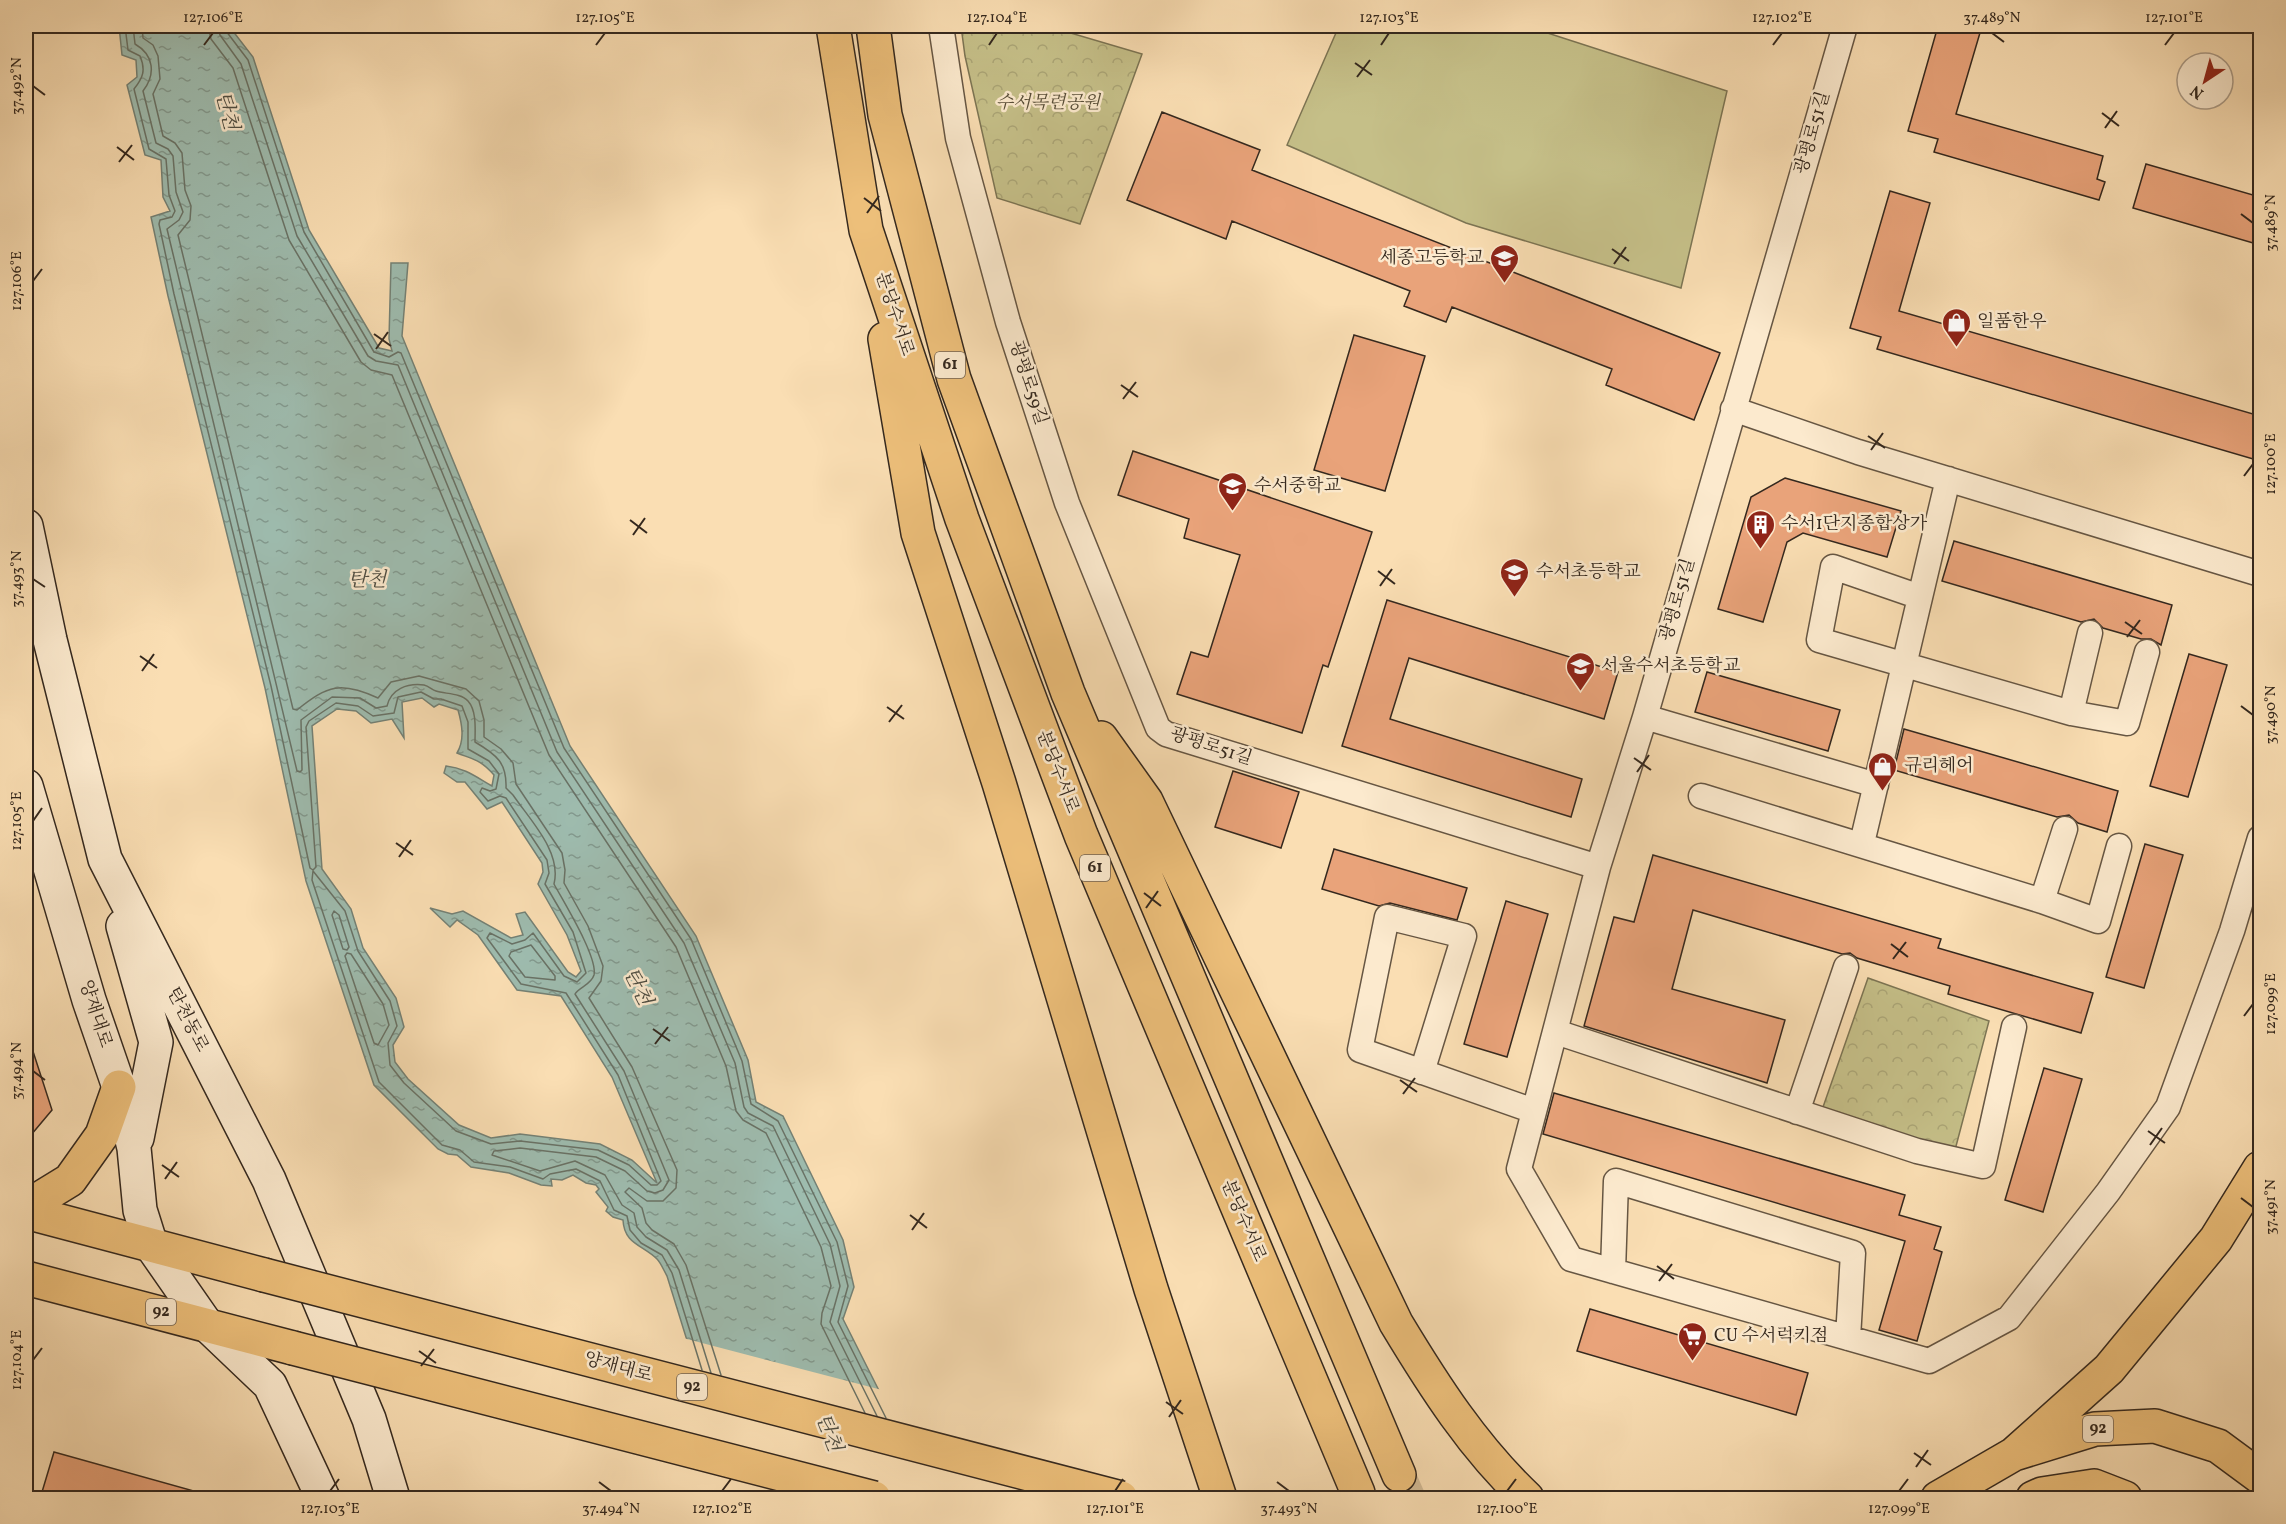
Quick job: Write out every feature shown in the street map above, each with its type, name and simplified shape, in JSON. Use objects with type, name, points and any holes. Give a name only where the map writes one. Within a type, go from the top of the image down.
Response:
[{"type":"main road","name":"분당수서로","points":[[833,26],[867,230],[962,519],[1081,835],[1358,1493]]},
{"type":"main road","name":"61","points":[[873,26],[885,115],[954,379],[1068,693],[1399,1475]]},
{"type":"main road","points":[[867,230],[918,533],[999,783],[1151,1289],[1220,1498]]},
{"type":"main road","points":[[1068,693],[1146,801],[1396,1323],[1440,1396],[1495,1467],[1527,1498]]},
{"type":"main road","points":[[26,1207],[70,1179],[102,1135],[119,1087]]},
{"type":"main road","points":[[2014,1454],[2109,1369],[2216,1239],[2260,1168]]},
{"type":"main road","name":"양재대로","points":[[26,1212],[1121,1498]]},
{"type":"main road","name":"92","points":[[26,1278],[874,1498]]},
{"type":"main road","name":"92","points":[[1938,1498],[2014,1454],[2095,1429],[2155,1426],[2218,1446],[2260,1477]]},
{"type":"main road","points":[[2033,1498],[2042,1494],[2094,1486],[2125,1498]]},
{"type":"street","name":"광평로59길","points":[[941,26],[958,138],[1008,322],[1067,503],[1158,728]]},
{"type":"street","name":"광평로51길","points":[[1158,728],[1166,734],[1598,867],[1645,717],[1732,409],[1845,26]]},
{"type":"street","points":[[1732,409],[1948,479],[2260,574]]},
{"type":"street","points":[[1862,843],[1948,479]]},
{"type":"street","name":"탄천동로","points":[[26,526],[50,640],[105,859],[269,1180],[369,1419],[393,1498]]},
{"type":"street","points":[[1920,597],[1833,567],[1819,640],[2072,713],[2127,723],[2147,652]]},
{"type":"street","points":[[2072,713],[2090,633]]},
{"type":"street","points":[[1645,717],[1876,785]]},
{"type":"street","name":"양재대로","points":[[26,786],[89,1000],[119,1087],[134,1148],[140,1210],[151,1245],[206,1324]]},
{"type":"street","points":[[1701,795],[1862,843],[2098,921],[2119,846]]},
{"type":"street","points":[[2042,901],[2066,829]]},
{"type":"street","points":[[1598,867],[1518,1169],[1571,1259],[1929,1361],[2009,1318],[2108,1192],[2168,1107],[2232,932],[2260,838]]},
{"type":"street","points":[[105,859],[156,1042],[134,1148]]},
{"type":"street","points":[[1422,1072],[1464,936],[1387,917],[1360,1050],[1422,1072],[1534,1111]]},
{"type":"street","points":[[1797,1112],[1846,967]]},
{"type":"street","points":[[1556,1032],[1917,1151],[1983,1166],[2014,1028]]},
{"type":"street","points":[[1613,1271],[1616,1181],[1853,1253],[1848,1338]]},
{"type":"street","points":[[206,1324],[270,1385],[323,1498]]},
{"type":"green space","name":"수서목련공원","points":[[961,26],[1047,26],[1142,54],[1080,224],[997,198],[965,56]]},
{"type":"green space","points":[[1339,26],[1526,26],[1727,91],[1681,288],[1466,223],[1287,145]]},
{"type":"green space","points":[[1868,978],[1989,1021],[1955,1150],[1822,1110]]},
{"type":"water","name":"탄천","points":[[119,26],[229,26],[253,57],[309,230],[379,348],[392,351],[389,339],[391,263],[408,263],[402,336],[570,746],[696,936],[748,1060],[756,1102],[783,1116],[843,1240],[854,1287],[843,1319],[933,1498],[736,1498],[667,1276],[657,1259],[627,1234],[623,1220],[613,1217],[606,1211],[608,1207],[596,1192],[599,1189],[596,1185],[586,1183],[573,1175],[562,1180],[551,1179],[552,1186],[541,1185],[509,1173],[471,1167],[457,1155],[438,1149],[374,1085],[306,881],[265,688],[168,296],[151,217],[170,211],[163,197],[161,160],[145,155],[127,85],[137,77],[136,60],[122,55]],"holes":[[[422,698],[434,707],[439,704],[458,710],[462,737],[457,753],[481,763],[494,775],[492,786],[459,769],[446,766],[444,773],[457,782],[465,782],[487,809],[502,802],[542,863],[543,872],[538,884],[567,935],[581,971],[576,977],[568,972],[525,912],[516,914],[523,935],[511,938],[463,911],[452,914],[430,908],[450,927],[457,920],[478,935],[517,990],[561,996],[612,1077],[657,1183],[632,1160],[600,1144],[520,1134],[491,1138],[459,1125],[408,1079],[395,1062],[393,1045],[404,1027],[396,998],[363,948],[351,909],[322,869],[312,726],[337,709],[356,711],[371,723],[392,719],[404,738],[402,702]]]},
{"type":"pier","points":[[683,1338],[882,1390],[936,1498],[733,1498]]},
{"type":"building","points":[[1938,26],[1982,26],[1956,114],[2103,156],[2097,179],[2105,182],[2099,200],[1934,152],[1938,139],[1908,131]]},
{"type":"building","points":[[1162,112],[1260,150],[1252,170],[1720,353],[1694,420],[1606,385],[1612,369],[1452,307],[1446,322],[1404,306],[1410,291],[1232,221],[1226,239],[1127,200]]},
{"type":"building","points":[[2146,164],[2260,197],[2260,245],[2133,208]]},
{"type":"building","points":[[1890,191],[1930,203],[1899,311],[2260,416],[2260,461],[1877,349],[1881,337],[1850,328]]},
{"type":"building","points":[[1354,335],[1425,356],[1385,491],[1314,470]]},
{"type":"building","points":[[1133,451],[1372,532],[1328,667],[1323,665],[1302,733],[1177,694],[1191,652],[1208,657],[1240,555],[1184,538],[1189,519],[1118,495]]},
{"type":"building","name":"수서1단지종합상가","points":[[1785,478],[1901,511],[1887,557],[1803,533],[1787,542],[1763,622],[1718,609],[1751,497]]},
{"type":"building","points":[[1954,541],[2172,605],[2161,645],[2151,639],[2141,639],[2103,628],[2094,619],[2081,622],[1942,581]]},
{"type":"building","points":[[1387,600],[1618,672],[1604,719],[1409,658],[1390,719],[1582,779],[1571,817],[1342,746]]},
{"type":"building","points":[[2189,654],[2227,665],[2188,797],[2150,786]]},
{"type":"building","points":[[1707,672],[1840,710],[1828,751],[1695,712]]},
{"type":"building","points":[[1904,729],[2118,791],[2107,832],[2078,823],[2069,815],[2057,817],[1894,770]]},
{"type":"building","points":[[1233,771],[1299,792],[1281,848],[1215,827]]},
{"type":"building","points":[[2145,844],[2183,855],[2144,988],[2106,977]]},
{"type":"building","points":[[1334,849],[1467,888],[1457,920],[1390,903],[1379,906],[1322,889]]},
{"type":"building","points":[[1653,855],[1941,939],[1938,948],[2093,993],[2081,1033],[1948,994],[1950,986],[1857,958],[1850,953],[1842,954],[1693,910],[1672,989],[1785,1020],[1767,1083],[1584,1026],[1614,917],[1634,922]]},
{"type":"building","points":[[1506,901],[1548,914],[1507,1057],[1464,1044]]},
{"type":"building","points":[[29,1039],[52,1110],[26,1141],[26,1040]]},
{"type":"building","points":[[2044,1068],[2082,1079],[2043,1212],[2005,1200]]},
{"type":"building","points":[[1554,1093],[1905,1195],[1899,1215],[1941,1227],[1934,1249],[1942,1252],[1917,1341],[1879,1330],[1905,1241],[1543,1134]]},
{"type":"building","points":[[1590,1309],[1808,1373],[1796,1415],[1577,1351]]},
{"type":"building","points":[[54,1452],[201,1493],[201,1498],[66,1498],[42,1492]]},
{"type":"tunnel","points":[[1399,1475],[1409,1498]]},
{"type":"place","name":"세종고등학교","points":[[1505,284]]},
{"type":"place","name":"일품한우","points":[[1956,348]]},
{"type":"place","name":"수서중학교","points":[[1233,512]]},
{"type":"place","name":"수서1단지종합상가","points":[[1760,550]]},
{"type":"place","name":"수서초등학교","points":[[1515,598]]},
{"type":"place","name":"서울수서초등학교","points":[[1580,692]]},
{"type":"place","name":"규리헤어","points":[[1883,792]]},
{"type":"place","name":"CU 수서럭키점","points":[[1693,1362]]}]
